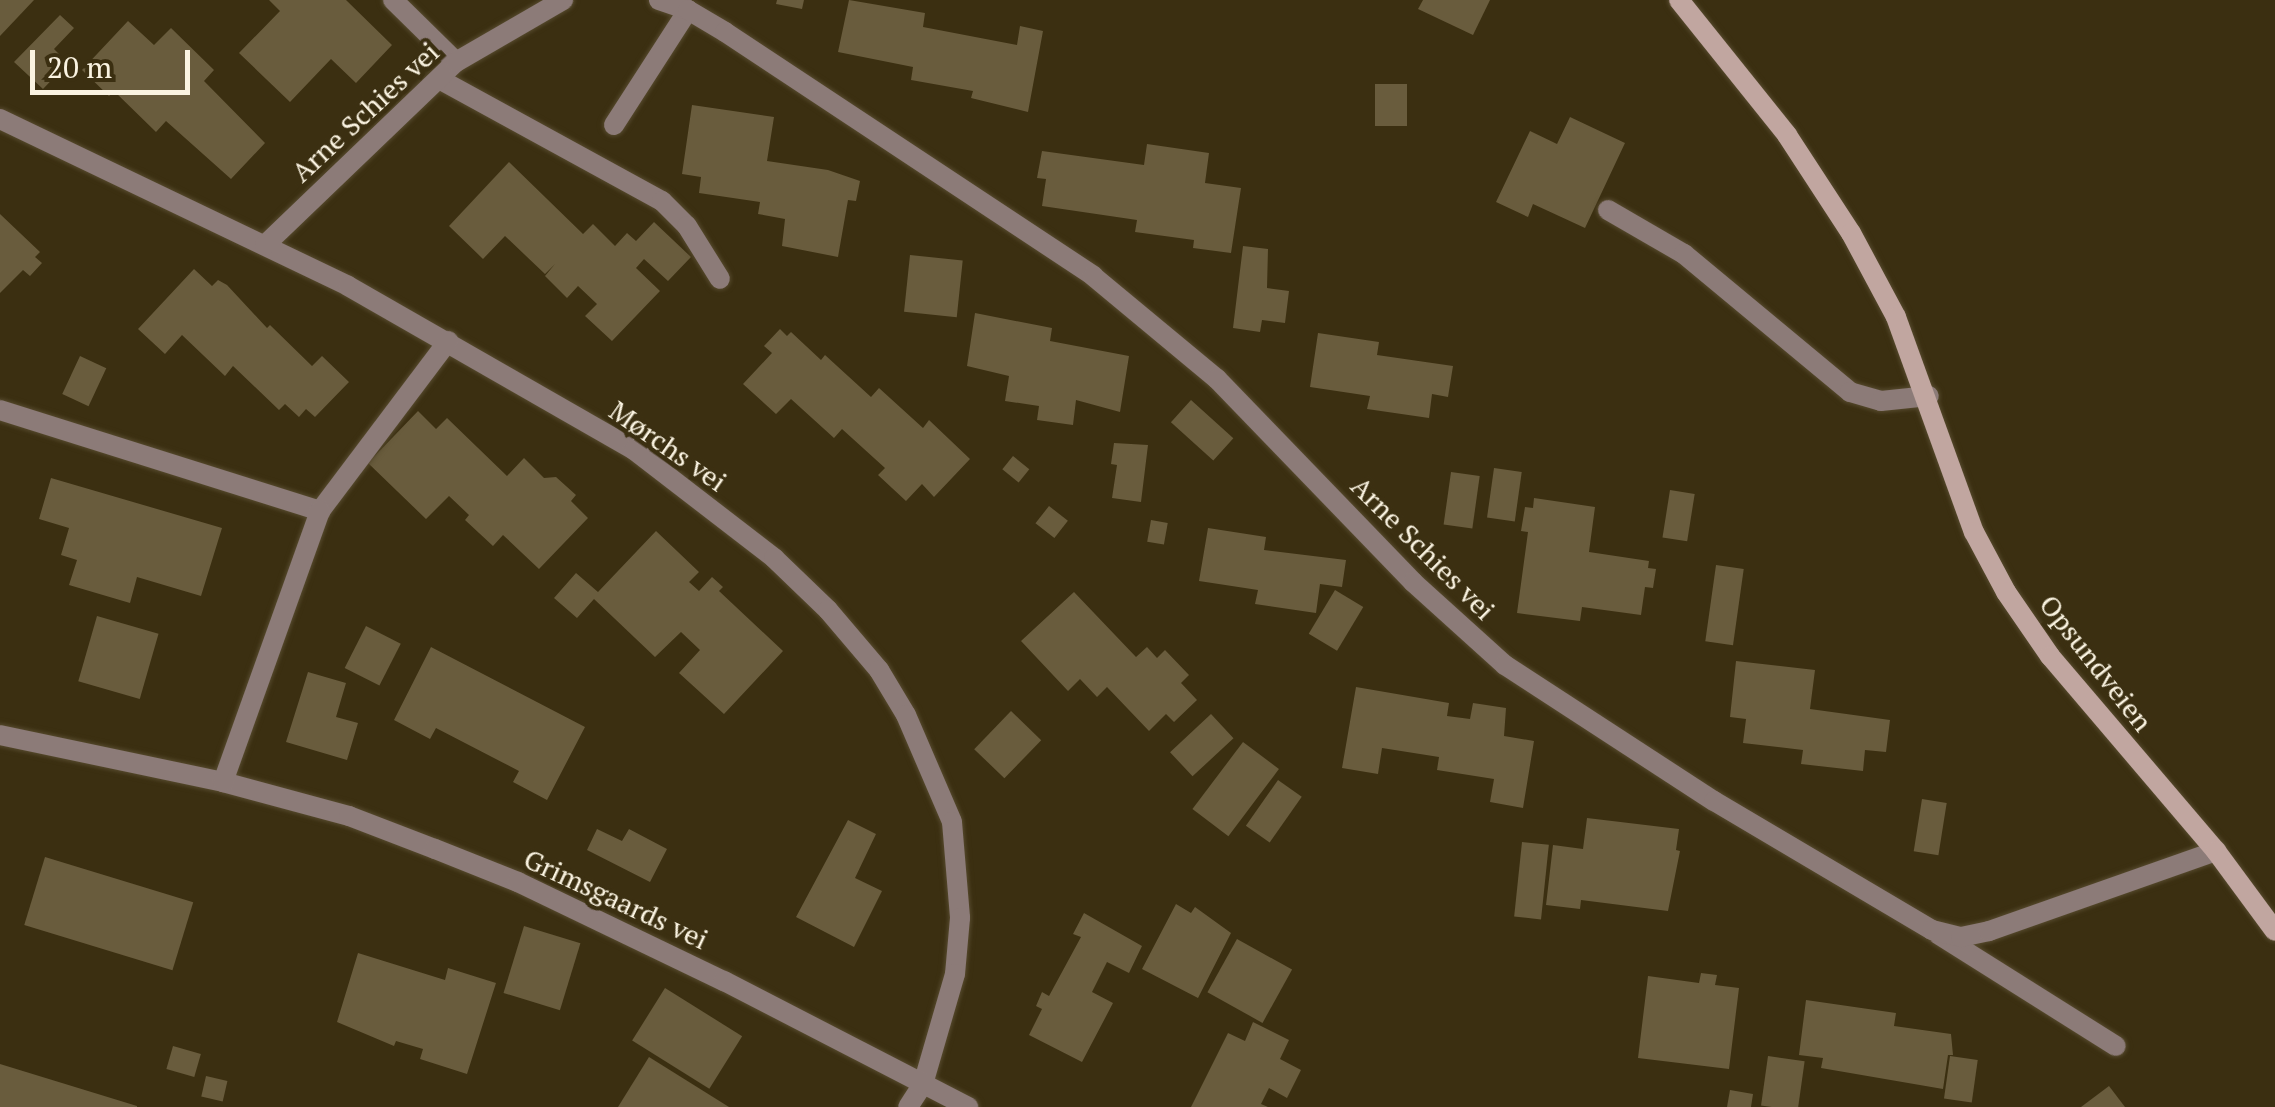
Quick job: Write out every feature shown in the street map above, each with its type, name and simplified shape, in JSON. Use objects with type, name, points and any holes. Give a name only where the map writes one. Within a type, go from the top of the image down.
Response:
[{"type":"street","points":[[393,0],[456,62]]},
{"type":"street","name":"Arne Schies vei","points":[[659,0],[688,10],[1106,286],[1217,379],[1413,582],[1505,665],[1669,773],[1932,930],[1961,937],[1989,931],[2216,851]]},
{"type":"street","name":"Opsundveien","points":[[1679,0],[1786,135],[1850,232],[1896,318],[1928,396],[1974,532],[2006,592],[2050,656],[2216,851],[2275,931]]},
{"type":"street","name":"Arne Schies vei","points":[[265,245],[456,62],[549,3]]},
{"type":"street","points":[[614,126],[688,10]]},
{"type":"street","points":[[438,79],[662,202],[687,226],[720,279]]},
{"type":"street","name":"Mørchs vei","points":[[0,120],[265,245],[448,340],[634,450],[708,506],[828,610],[879,670],[906,714],[952,822],[959,872],[955,974],[923,1084],[908,1107]]},
{"type":"street","points":[[1608,210],[1640,225],[1684,254],[1850,392],[1881,401],[1928,396]]},
{"type":"street","points":[[223,782],[320,511],[448,340]]},
{"type":"street","points":[[0,410],[320,511]]},
{"type":"street","name":"Grimsgaards vei","points":[[0,735],[223,782],[349,816],[518,882],[724,981],[968,1107]]},
{"type":"street","points":[[1932,930],[2116,1046]]},
{"type":"building","points":[[0,0],[34,0],[0,36]]},
{"type":"building","points":[[269,0],[346,0],[392,45],[356,83],[331,59],[290,102],[239,53],[280,11]]},
{"type":"building","points":[[777,0],[804,0],[802,9],[776,4]]},
{"type":"building","points":[[849,0],[925,13],[923,27],[1017,45],[1020,26],[1043,31],[1028,112],[971,98],[973,91],[911,80],[913,67],[838,52]]},
{"type":"building","points":[[1423,0],[1490,0],[1473,35],[1418,9]]},
{"type":"building","points":[[60,15],[74,28],[54,49],[68,63],[43,89],[14,62]]},
{"type":"building","points":[[128,21],[154,45],[171,28],[214,70],[204,81],[265,143],[231,179],[166,121],[156,132],[114,91],[109,96],[82,70]]},
{"type":"building","points":[[1375,84],[1407,84],[1407,126],[1375,126]]},
{"type":"building","points":[[692,105],[774,117],[767,161],[828,170],[860,181],[856,201],[848,200],[838,257],[782,246],[785,219],[758,214],[760,202],[699,193],[701,177],[682,174]]},
{"type":"building","points":[[1570,117],[1625,143],[1585,228],[1533,204],[1528,217],[1496,202],[1530,131],[1557,144]]},
{"type":"building","points":[[1147,144],[1209,153],[1205,183],[1241,188],[1231,253],[1193,248],[1194,240],[1135,232],[1137,220],[1042,206],[1046,179],[1037,178],[1042,151],[1144,165]]},
{"type":"building","points":[[509,162],[583,234],[593,224],[615,246],[627,233],[636,241],[654,222],[691,257],[668,281],[644,259],[636,268],[660,291],[612,341],[585,316],[597,304],[578,286],[567,298],[545,276],[555,264],[545,274],[505,236],[483,259],[449,226]]},
{"type":"building","points":[[0,214],[40,252],[35,257],[42,263],[30,276],[23,270],[0,293]]},
{"type":"building","points":[[1243,246],[1268,249],[1267,288],[1289,291],[1285,323],[1262,320],[1260,332],[1233,328]]},
{"type":"building","points":[[910,255],[963,261],[957,317],[904,312]]},
{"type":"building","points":[[194,269],[212,286],[218,280],[227,285],[267,328],[270,325],[312,366],[322,356],[349,382],[315,417],[306,409],[299,417],[285,404],[279,410],[233,366],[225,376],[182,335],[165,354],[138,329]]},
{"type":"building","points":[[975,313],[1052,328],[1050,341],[1129,356],[1120,412],[1076,400],[1073,425],[1037,420],[1039,406],[1005,401],[1009,376],[967,366]]},
{"type":"building","points":[[780,329],[787,336],[791,332],[821,360],[825,355],[871,397],[879,388],[923,428],[929,420],[970,459],[934,497],[922,484],[906,501],[878,475],[885,468],[842,429],[834,438],[791,399],[776,414],[743,384],[772,353],[764,346]]},
{"type":"building","points":[[1318,333],[1379,342],[1377,355],[1453,366],[1448,397],[1432,394],[1429,418],[1367,409],[1370,396],[1310,387]]},
{"type":"building","points":[[80,356],[106,368],[89,406],[62,394]]},
{"type":"building","points":[[1191,400],[1233,438],[1213,460],[1171,422]]},
{"type":"building","points":[[418,411],[436,429],[447,418],[507,476],[524,458],[544,478],[556,477],[576,495],[571,501],[588,518],[539,569],[503,535],[493,546],[465,520],[469,515],[449,496],[426,519],[368,463]]},
{"type":"building","points":[[1114,443],[1148,445],[1141,502],[1112,498],[1117,465],[1111,464]]},
{"type":"building","points":[[1013,456],[1029,469],[1019,482],[1002,469]]},
{"type":"building","points":[[1494,468],[1522,472],[1515,521],[1487,518]]},
{"type":"building","points":[[1451,472],[1480,476],[1472,529],[1444,524]]},
{"type":"building","points":[[51,478],[222,528],[201,596],[137,577],[130,603],[69,585],[77,560],[61,555],[69,528],[39,519]]},
{"type":"building","points":[[1670,490],[1695,494],[1687,541],[1662,537]]},
{"type":"building","points":[[1534,498],[1595,507],[1589,552],[1649,561],[1648,568],[1656,569],[1653,588],[1645,587],[1641,615],[1582,607],[1580,621],[1517,613],[1528,532],[1521,531],[1525,507],[1533,508]]},
{"type":"building","points":[[1049,506],[1068,521],[1054,538],[1035,523]]},
{"type":"building","points":[[1151,520],[1168,523],[1164,545],[1147,542]]},
{"type":"building","points":[[1208,528],[1266,537],[1264,550],[1346,560],[1342,587],[1320,584],[1316,613],[1255,604],[1258,590],[1199,581]]},
{"type":"building","points":[[656,531],[699,572],[689,582],[699,591],[712,577],[723,587],[719,591],[783,651],[724,714],[679,673],[700,650],[681,632],[655,657],[594,599],[577,618],[554,598],[576,573],[598,592]]},
{"type":"building","points":[[1716,565],[1744,569],[1733,645],[1705,641]]},
{"type":"building","points":[[1335,590],[1363,607],[1337,651],[1309,634]]},
{"type":"building","points":[[1074,592],[1136,657],[1147,647],[1157,658],[1165,650],[1189,675],[1181,683],[1197,700],[1174,722],[1166,714],[1149,731],[1107,687],[1097,697],[1080,679],[1068,691],[1021,641]]},
{"type":"building","points":[[97,616],[159,634],[140,699],[78,681]]},
{"type":"building","points":[[366,626],[401,644],[379,686],[345,668]]},
{"type":"building","points":[[431,647],[585,727],[547,800],[513,782],[519,771],[436,728],[430,739],[394,720]]},
{"type":"building","points":[[1736,661],[1815,670],[1810,709],[1890,720],[1886,752],[1865,750],[1863,771],[1801,764],[1803,750],[1743,743],[1746,719],[1730,717]]},
{"type":"building","points":[[308,672],[346,683],[336,717],[358,723],[347,760],[286,742]]},
{"type":"building","points":[[1356,687],[1449,703],[1447,716],[1470,719],[1473,703],[1506,708],[1504,736],[1534,741],[1523,808],[1490,802],[1494,779],[1437,770],[1439,757],[1382,748],[1378,774],[1342,768]]},
{"type":"building","points":[[1011,711],[1041,740],[1004,778],[974,749]]},
{"type":"building","points":[[1211,714],[1234,738],[1193,776],[1170,752]]},
{"type":"building","points":[[1243,742],[1279,769],[1228,836],[1192,809]]},
{"type":"building","points":[[1278,780],[1302,797],[1270,843],[1246,826]]},
{"type":"building","points":[[1922,799],[1947,803],[1938,855],[1914,851]]},
{"type":"building","points":[[1587,818],[1679,829],[1676,850],[1680,851],[1668,911],[1581,900],[1580,909],[1546,905],[1553,845],[1583,849]]},
{"type":"building","points":[[848,820],[876,834],[855,878],[882,891],[854,947],[796,917]]},
{"type":"building","points":[[597,829],[622,841],[629,829],[667,849],[650,882],[587,850]]},
{"type":"building","points":[[1522,842],[1549,845],[1541,919],[1514,917]]},
{"type":"building","points":[[45,857],[193,902],[172,970],[24,925]]},
{"type":"building","points":[[1176,904],[1191,913],[1195,907],[1231,933],[1198,998],[1142,969]]},
{"type":"building","points":[[1084,913],[1142,946],[1129,973],[1107,962],[1092,992],[1113,1003],[1082,1062],[1029,1035],[1042,1009],[1036,1006],[1042,992],[1049,996],[1081,937],[1073,934]]},
{"type":"building","points":[[524,926],[580,943],[560,1010],[504,993]]},
{"type":"building","points":[[1237,939],[1292,970],[1263,1023],[1207,992]]},
{"type":"building","points":[[358,953],[445,980],[448,968],[496,983],[467,1074],[420,1059],[423,1049],[396,1041],[394,1046],[337,1022]]},
{"type":"building","points":[[1701,973],[1717,975],[1715,985],[1739,988],[1729,1069],[1638,1058],[1648,976],[1699,983]]},
{"type":"building","points":[[665,988],[742,1036],[709,1089],[632,1041]]},
{"type":"building","points":[[1806,1000],[1896,1013],[1894,1026],[1951,1034],[1953,1055],[1948,1055],[1943,1089],[1821,1068],[1823,1058],[1799,1055]]},
{"type":"building","points":[[1253,1022],[1289,1040],[1280,1059],[1301,1070],[1287,1098],[1269,1088],[1261,1104],[1268,1107],[1191,1107],[1228,1033],[1245,1041]]},
{"type":"building","points":[[173,1046],[201,1054],[194,1077],[166,1069]]},
{"type":"building","points":[[1768,1056],[1805,1061],[1798,1107],[1761,1106]]},
{"type":"building","points":[[1950,1056],[1978,1060],[1972,1102],[1944,1099]]},
{"type":"building","points":[[649,1057],[729,1107],[618,1107]]},
{"type":"building","points":[[0,1064],[137,1106],[137,1107],[0,1107]]},
{"type":"building","points":[[206,1076],[227,1081],[223,1101],[201,1096]]},
{"type":"building","points":[[2109,1086],[2125,1107],[2081,1107]]},
{"type":"building","points":[[1730,1090],[1753,1094],[1751,1107],[1727,1107]]}]
